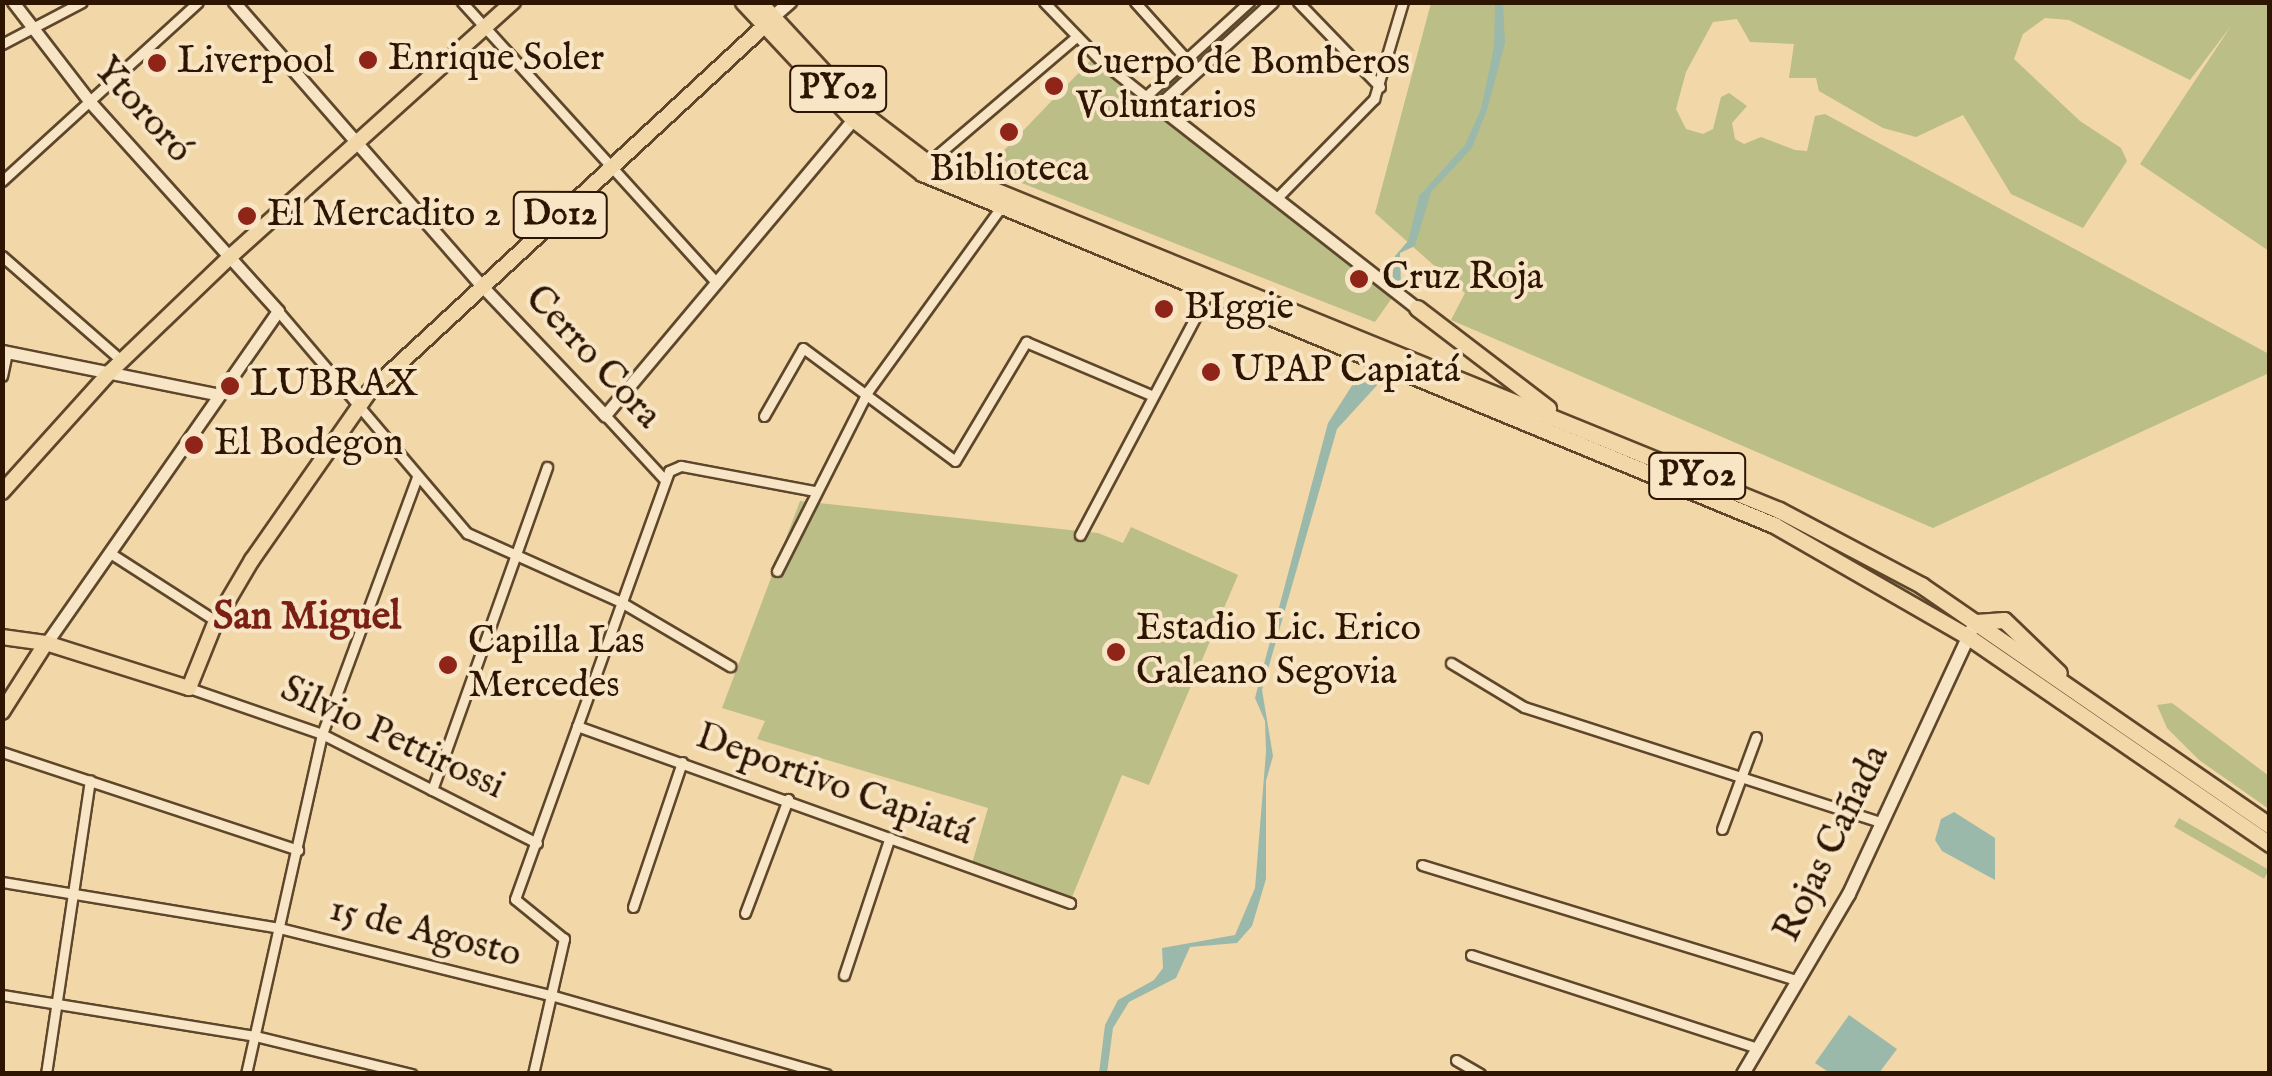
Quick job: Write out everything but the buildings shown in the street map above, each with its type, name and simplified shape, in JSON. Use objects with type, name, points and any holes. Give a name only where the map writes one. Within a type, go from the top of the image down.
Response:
[{"type":"highway","name":"PY02","points":[[743,2],[769,22],[861,112],[928,164],[1361,344],[1572,424],[1779,510],[1922,585],[1972,630],[2270,844]]},
{"type":"highway","name":"PY02","points":[[760,2],[769,22],[853,119],[922,173],[1209,291],[1361,344]]},
{"type":"highway","points":[[1417,308],[1572,424]]},
{"type":"highway","name":"PY02","points":[[1403,361],[1774,525],[1972,630],[2070,686],[2270,826]]},
{"type":"main road","points":[[482,24],[500,2]]},
{"type":"main road","points":[[2,492],[117,366],[233,254],[482,24],[512,2]]},
{"type":"main road","name":"D012","points":[[189,688],[216,620],[357,406],[482,285],[790,2]]},
{"type":"main road","name":"Rojas Cañada","points":[[1743,1074],[1798,982],[1882,822],[1972,630]]},
{"type":"main road","name":"Silvio Pettirossi","points":[[2,637],[46,643],[189,688]]},
{"type":"main road","points":[[3,712],[46,643]]},
{"type":"street","name":"Ytororó","points":[[13,2],[29,28],[90,102],[233,254],[278,311]]},
{"type":"street","points":[[2,44],[82,2]]},
{"type":"street","points":[[2,181],[198,2]]},
{"type":"street","name":"Cerro Cora","points":[[234,2],[482,285],[665,480]]},
{"type":"street","points":[[462,2],[714,280]]},
{"type":"street","points":[[1044,2],[1076,37],[1158,106],[1417,308]]},
{"type":"street","points":[[1135,2],[1187,60]]},
{"type":"street","points":[[1146,96],[1249,2]]},
{"type":"street","points":[[1158,106],[1272,2]]},
{"type":"street","points":[[1298,2],[1380,87]]},
{"type":"street","points":[[1277,198],[1380,87],[1402,2]]},
{"type":"street","points":[[928,164],[1076,37]]},
{"type":"street","points":[[605,415],[714,280],[853,119]]},
{"type":"street","points":[[777,571],[868,391],[1001,207]]},
{"type":"street","points":[[2,256],[117,366]]},
{"type":"street","points":[[1080,536],[1209,291]]},
{"type":"street","points":[[46,643],[216,394],[278,311],[468,533],[619,601],[730,666]]},
{"type":"street","points":[[764,416],[803,348],[868,391],[954,461],[962,459],[1026,342],[1153,396]]},
{"type":"street","points":[[2,376],[5,351],[117,366],[216,394]]},
{"type":"street","points":[[533,1074],[554,996],[564,939],[515,899],[665,480],[680,466],[815,491]]},
{"type":"street","points":[[432,790],[548,467]]},
{"type":"street","points":[[246,1074],[322,734],[417,477]]},
{"type":"street","points":[[110,553],[216,620]]},
{"type":"street","points":[[1451,663],[1524,708],[1882,822]]},
{"type":"street","name":"Silvio Pettirossi","points":[[189,688],[322,734],[537,844]]},
{"type":"street","name":"Deportivo Capiatá","points":[[576,726],[1070,903]]},
{"type":"street","points":[[1722,829],[1738,776],[1756,737]]},
{"type":"street","points":[[2,752],[298,850]]},
{"type":"street","points":[[632,908],[682,762]]},
{"type":"street","points":[[46,1074],[90,780]]},
{"type":"street","points":[[746,912],[788,799]]},
{"type":"street","points":[[844,975],[890,837]]},
{"type":"street","points":[[1422,865],[1798,982]]},
{"type":"street","name":"15 de Agosto","points":[[2,882],[279,928],[554,996],[826,1074]]},
{"type":"street","points":[[1470,955],[1758,1048]]},
{"type":"street","points":[[2,995],[255,1036],[411,1074]]},
{"type":"street","points":[[1456,1060],[1480,1074]]},
{"type":"green space","points":[[1431,3],[2269,3],[2269,251],[2140,164],[2231,26],[2190,80],[2069,20],[2045,18],[2023,34],[2014,59],[2080,121],[2121,148],[2127,161],[2083,228],[2011,194],[1963,115],[1916,137],[1883,128],[1819,91],[1816,78],[1789,78],[1794,44],[1750,42],[1737,19],[1713,22],[1686,72],[1676,109],[1686,129],[1703,134],[1713,129],[1721,97],[1729,93],[1747,106],[1732,123],[1735,139],[1744,144],[1761,137],[1807,151],[1815,116],[1825,114],[2269,354],[2269,373],[1933,528],[1451,320],[1465,293],[1375,213]]},
{"type":"green space","points":[[1093,58],[1394,295],[1375,322],[986,169]]},
{"type":"green space","points":[[800,501],[1098,533],[1123,543],[1131,527],[1238,575],[1149,785],[1122,775],[1070,902],[971,867],[988,808],[757,739],[765,721],[722,708]]},
{"type":"green space","points":[[2172,703],[2269,776],[2269,809],[2199,760],[2167,728],[2157,705]]},
{"type":"green space","points":[[2179,818],[2269,870],[2264,879],[2174,827]]},
{"type":"shaded area","points":[[1495,3],[1503,3],[1505,43],[1487,110],[1472,148],[1431,192],[1415,246],[1400,253],[1401,284],[1392,277],[1395,256],[1408,241],[1419,196],[1465,145],[1481,109],[1494,47]]},
{"type":"shaded area","points":[[1360,373],[1381,381],[1337,429],[1262,690],[1273,756],[1266,781],[1266,879],[1252,926],[1237,943],[1190,947],[1176,978],[1129,1002],[1113,1028],[1107,1073],[1099,1073],[1105,1025],[1118,1000],[1154,980],[1163,968],[1162,948],[1235,935],[1255,888],[1266,752],[1265,721],[1255,698],[1328,423]]},
{"type":"shaded area","points":[[1954,812],[1995,838],[1995,880],[1942,851],[1935,840],[1941,819]]},
{"type":"shaded area","points":[[1849,1015],[1897,1049],[1879,1073],[1830,1073],[1815,1063]]},
{"type":"place","name":"Enrique Soler","points":[[368,60]]},
{"type":"place","name":"Liverpool","points":[[157,63]]},
{"type":"place","name":"Cuerpo de Bomberos Voluntarios","points":[[1054,86]]},
{"type":"place","name":"Biblioteca","points":[[1009,132]]},
{"type":"place","name":"El Mercadito 2","points":[[247,216]]},
{"type":"place","name":"Cruz Roja","points":[[1359,279]]},
{"type":"place","name":"BIggie","points":[[1164,309]]},
{"type":"place","name":"UPAP Capiatá","points":[[1211,372]]},
{"type":"place","name":"LUBRAX","points":[[230,386]]},
{"type":"place","name":"El Bodegon","points":[[194,445]]},
{"type":"place","name":"Estadio Lic. Erico Galeano Segovia","points":[[1116,652]]},
{"type":"place","name":"Capilla Las Mercedes","points":[[448,665]]},
{"type":"district","name":"San Miguel","points":[[307,618]]}]
